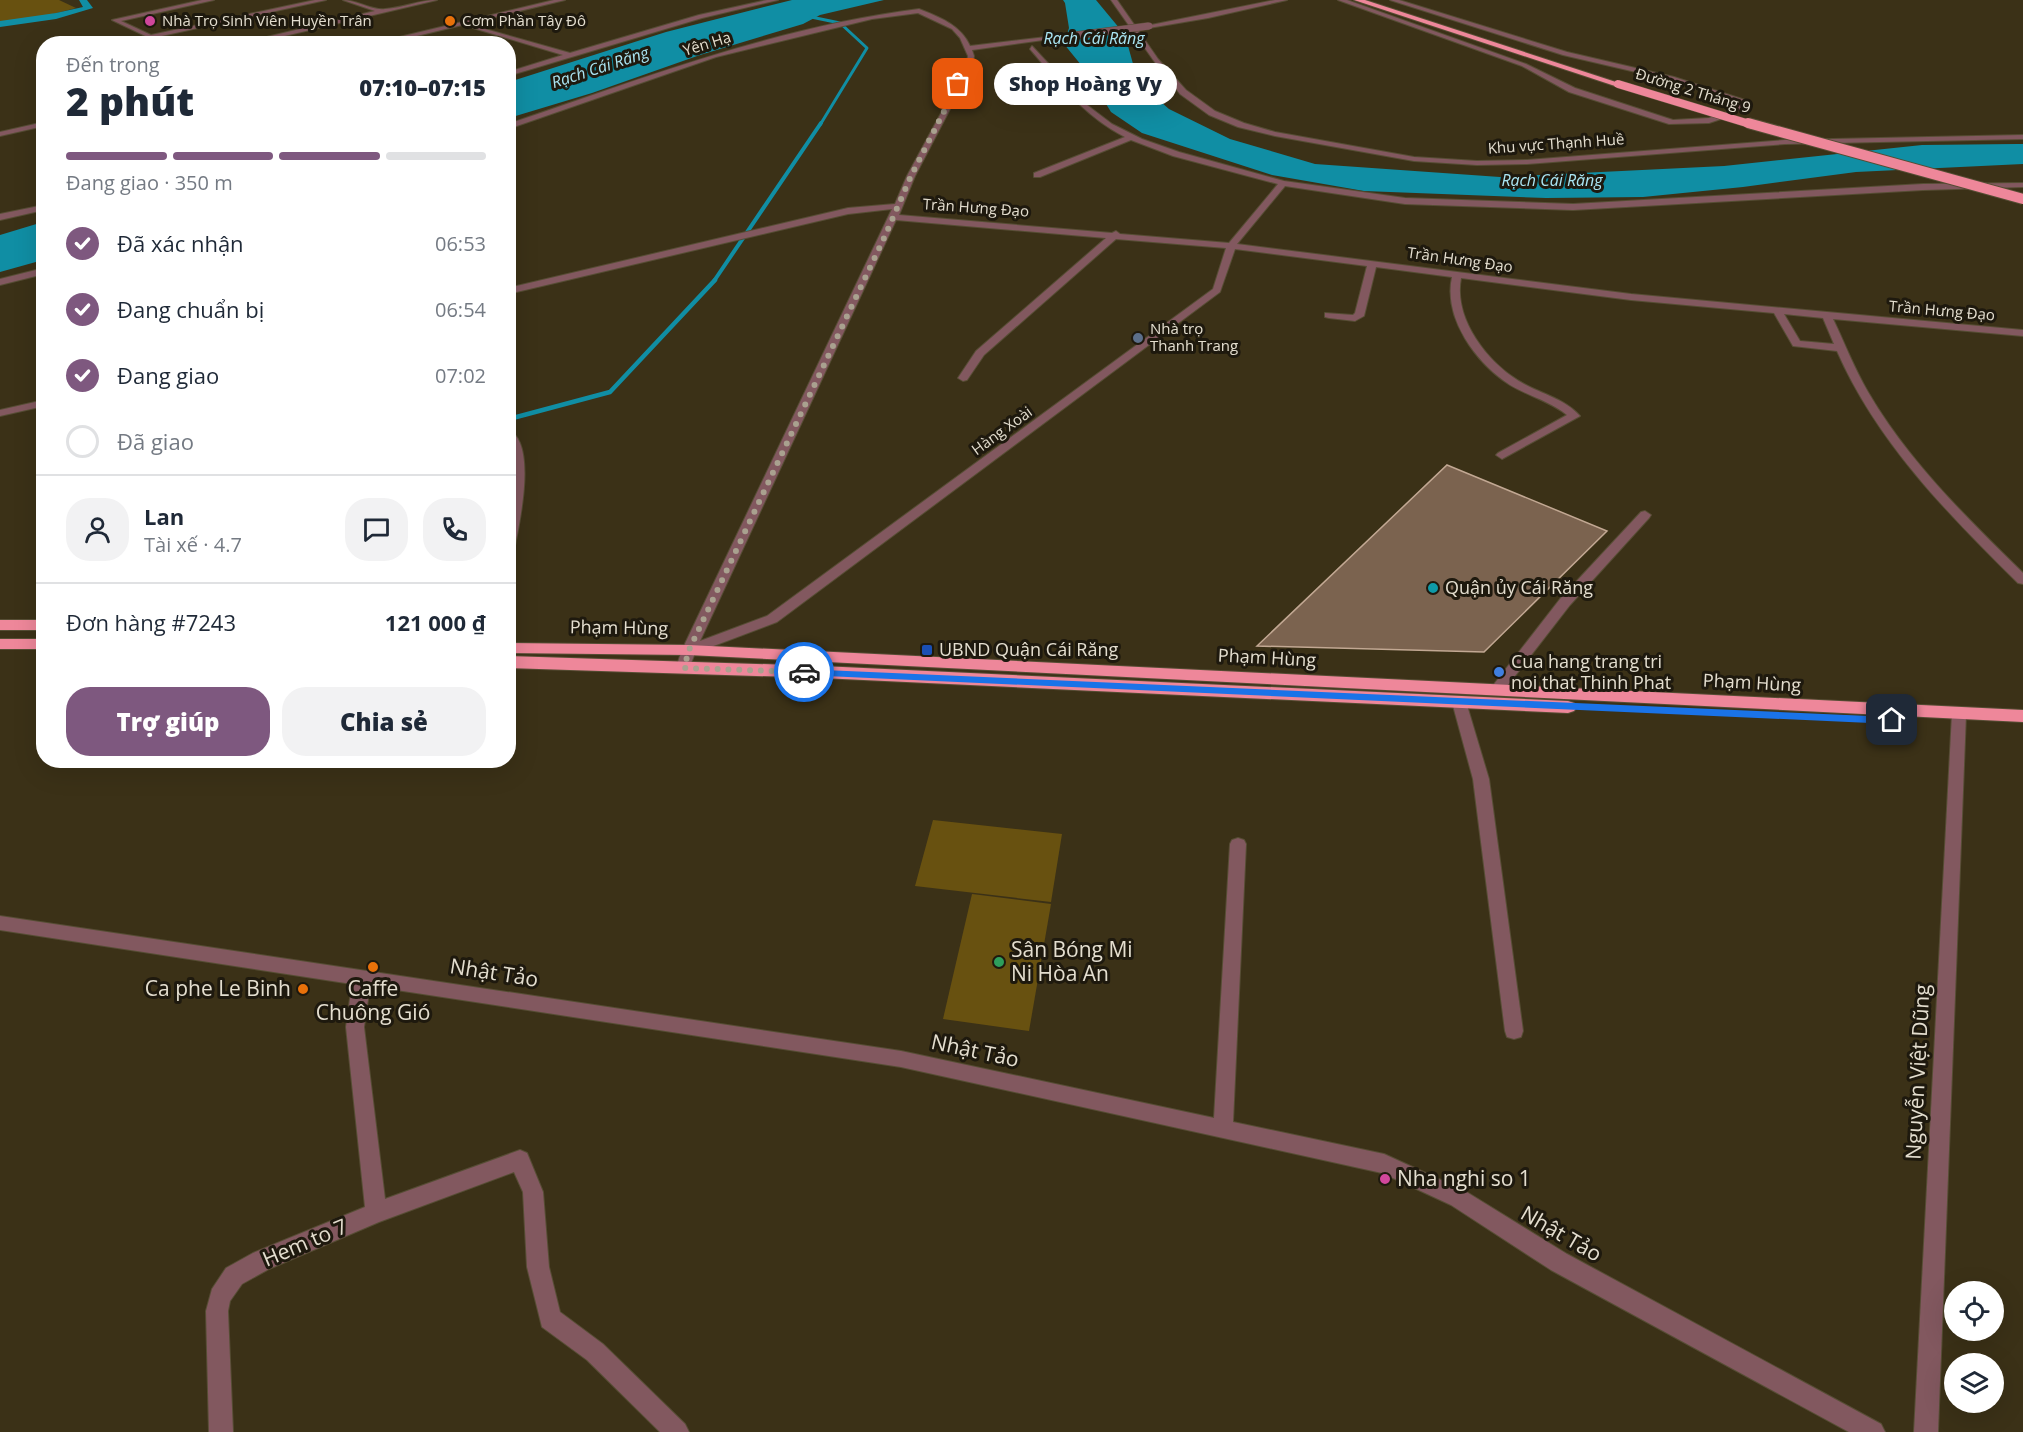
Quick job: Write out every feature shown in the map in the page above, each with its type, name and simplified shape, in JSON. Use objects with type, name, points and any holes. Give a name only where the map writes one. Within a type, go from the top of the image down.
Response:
[{"type":"highway","name":"Đường 2 Tháng 9","points":[[1367,1],[1817,144],[2023,200]]},
{"type":"highway","name":"Đường 2 Tháng 9","points":[[1622,82],[2023,193]]},
{"type":"highway","points":[[0,625],[36,625]]},
{"type":"highway","points":[[0,644],[36,644]]},
{"type":"highway","name":"Phạm Hùng","points":[[516,648],[689,650],[1407,693],[1459,702],[1958,719],[2023,716]]},
{"type":"highway","name":"Phạm Hùng","points":[[516,662],[1407,693],[1496,691],[1958,719],[2023,726]]},
{"type":"street","points":[[147,36],[115,20],[210,0]]},
{"type":"street","points":[[154,36],[323,0]]},
{"type":"street","points":[[346,0],[381,12]]},
{"type":"street","points":[[275,36],[434,0]]},
{"type":"street","points":[[407,36],[562,0]]},
{"type":"street","points":[[516,72],[701,16],[775,0]]},
{"type":"street","name":"Khu vực Thạnh Huề","points":[[1114,0],[1156,60],[1176,84],[1212,113],[1240,125],[1275,134],[1414,159],[1477,163],[1527,162],[1785,142],[2023,137]]},
{"type":"street","points":[[1256,0],[1267,4]]},
{"type":"street","points":[[684,668],[689,650],[939,119],[969,67],[970,48],[1149,26],[1284,0]]},
{"type":"street","points":[[1341,0],[1524,65],[1572,90],[1672,122],[1708,121],[1743,105],[1742,102],[1727,95],[1672,78],[1565,54],[1393,0]]},
{"type":"street","points":[[1348,0],[1367,1]]},
{"type":"street","name":"Yên Hạ","points":[[516,124],[714,56],[842,25],[919,11],[954,28],[970,48]]},
{"type":"street","points":[[476,28],[504,36]]},
{"type":"street","points":[[516,40],[569,55]]},
{"type":"street","points":[[1032,48],[1084,107],[1109,126],[1132,137],[1176,154],[1283,183],[1405,201],[1573,207],[1923,187],[2023,185]]},
{"type":"street","points":[[0,134],[36,126]]},
{"type":"street","points":[[1037,175],[1132,137]]},
{"type":"street","name":"Hàng Xoài","points":[[689,650],[772,619],[1217,290],[1231,246],[1283,183]]},
{"type":"street","points":[[0,217],[36,209]]},
{"type":"street","name":"Trần Hưng Đạo","points":[[516,289],[848,211],[895,212],[1231,246],[1630,297],[2023,333]]},
{"type":"street","points":[[963,378],[980,353],[1116,234]]},
{"type":"street","points":[[1329,315],[1355,318],[1360,314],[1372,263]]},
{"type":"street","points":[[0,282],[36,273]]},
{"type":"street","points":[[1457,275],[1453,286],[1454,296],[1461,323],[1470,337],[1512,381],[1574,416],[1502,455]]},
{"type":"street","points":[[1778,312],[1797,344],[1842,348]]},
{"type":"street","points":[[1827,316],[1868,402],[1915,465],[1977,535],[2023,580]]},
{"type":"street","points":[[0,413],[36,405]]},
{"type":"street","points":[[516,454],[520,479],[516,502]]},
{"type":"street","points":[[1496,691],[1565,602],[1645,515]]},
{"type":"street","points":[[1459,702],[1481,780],[1514,1031]]},
{"type":"street","name":"Nguyễn Việt Dũng","points":[[1926,1432],[1958,719]]},
{"type":"street","points":[[1223,1129],[1238,844]]},
{"type":"street","name":"Nhật Tảo","points":[[0,922],[901,1059],[1384,1164],[1458,1197],[1559,1262],[1873,1432]]},
{"type":"street","points":[[362,977],[355,1027],[376,1213]]},
{"type":"street","name":"Hem to 7","points":[[221,1432],[217,1311],[220,1297],[234,1276],[261,1261],[376,1213],[520,1160],[533,1192],[538,1267],[550,1319],[595,1352],[668,1427]]},
{"type":"shaded area","points":[[0,0],[59,0],[76,8],[49,15],[0,22]]},
{"type":"shaded area","name":"Sân Bóng Mi Ni Hòa An","points":[[933,820],[1062,834],[1051,902],[915,886]]},
{"type":"shaded area","name":"Sân Bóng Mi Ni Hòa An","points":[[972,894],[1051,904],[1029,1031],[943,1019]]},
{"type":"water","name":"Rạch Cái Răng","points":[[792,0],[884,0],[820,15],[803,24],[700,55],[592,93],[516,116],[516,80],[666,32]]},
{"type":"water","name":"Rạch Cái Răng","points":[[1063,0],[1096,0],[1125,35],[1135,71],[1147,90],[1169,109],[1230,139],[1315,164],[1500,177],[1724,166],[1922,145],[2023,144],[2023,164],[1856,172],[1643,197],[1546,198],[1364,191],[1272,175],[1142,133],[1111,112],[1086,71],[1064,44],[1069,28]]},
{"type":"water","points":[[36,224],[36,262],[0,272],[0,235]]},
{"type":"building","name":"Quận ủy Cái Răng","points":[[1447,465],[1607,531],[1484,652],[1257,646]]},
{"type":"waterway","points":[[0,24],[56,16],[88,8],[83,0]]},
{"type":"waterway","points":[[811,17],[840,23],[867,48],[820,125]]},
{"type":"waterway","points":[[714,281],[821,123]]},
{"type":"waterway","points":[[516,417],[610,392],[715,280]]},
{"type":"way so far","points":[[804,672],[684,668],[689,650],[885,236],[911,176],[958,84]]},
{"type":"place","name":"Nhà Trọ Sinh Viên Huyền Trân","points":[[150,21]]},
{"type":"place","name":"Cơm Phần Tây Đô","points":[[450,21]]},
{"type":"place","name":"Shop Hoàng Vy","points":[[958,84]]},
{"type":"place","name":"Nhà trọ Thanh Trang","points":[[1138,338]]},
{"type":"place","name":"Quận ủy Cái Răng","points":[[1433,588]]},
{"type":"place","name":"UBND Quận Cái Răng","points":[[927,650]]},
{"type":"place","name":"Cua hang trang tri noi that Thinh Phat","points":[[1499,672]]},
{"type":"place","name":"Sân Bóng Mi Ni Hòa An","points":[[999,962]]},
{"type":"place","name":"Caffe Chuông Gió","points":[[373,967]]},
{"type":"place","name":"Ca phe Le Binh","points":[[303,989]]},
{"type":"place","name":"Nha nghi so 1","points":[[1385,1179]]},
{"type":"route","points":[[804,672],[1892,720]]}]
